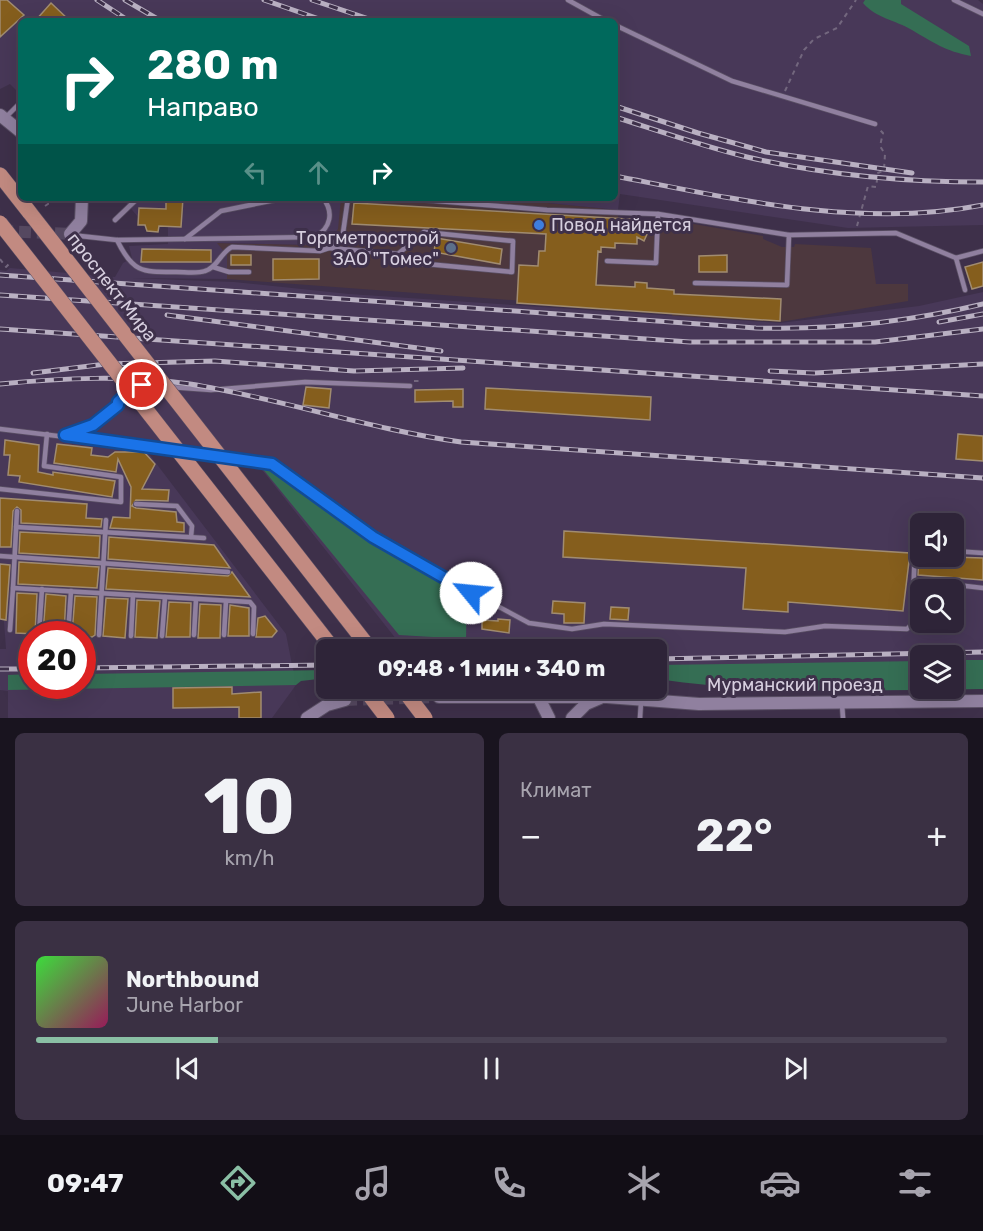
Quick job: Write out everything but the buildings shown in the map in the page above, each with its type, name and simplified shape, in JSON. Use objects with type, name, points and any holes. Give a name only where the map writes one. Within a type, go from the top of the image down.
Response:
[{"type":"main road","name":"проспект Мира","points":[[0,175],[18,198]]},
{"type":"main road","name":"проспект Мира","points":[[21,201],[362,639]]},
{"type":"main road","points":[[0,223],[325,639]]},
{"type":"main road","points":[[372,699],[387,718]]},
{"type":"main road","points":[[410,699],[425,718]]},
{"type":"street","points":[[2,117],[18,130]]},
{"type":"street","points":[[70,234],[81,221],[82,201]]},
{"type":"street","points":[[306,718],[327,705],[345,699]]},
{"type":"street","points":[[540,699],[549,718]]},
{"type":"street","points":[[572,718],[586,704],[601,699]]},
{"type":"street","name":"Мурманский проезд","points":[[630,699],[699,704],[983,701]]},
{"type":"lane","points":[[568,0],[601,18]]},
{"type":"lane","points":[[954,0],[983,14]]},
{"type":"lane","points":[[618,26],[732,81],[876,124]]},
{"type":"lane","points":[[2,117],[18,104]]},
{"type":"lane","points":[[115,220],[135,201]]},
{"type":"lane","points":[[185,239],[221,210],[269,201]]},
{"type":"lane","points":[[70,234],[117,240],[315,237],[322,233],[329,220],[328,205],[325,201]]},
{"type":"lane","points":[[329,248],[343,233],[348,201]]},
{"type":"lane","points":[[437,201],[547,210],[658,214],[789,235],[896,233],[956,258],[983,250]]},
{"type":"lane","points":[[607,261],[657,262],[658,214]]},
{"type":"lane","points":[[117,240],[129,263],[142,271],[205,272],[213,267],[226,250],[232,247],[320,251],[329,248],[398,254],[405,262],[512,272],[513,241],[424,232],[398,254]]},
{"type":"lane","points":[[695,284],[787,285],[789,235]]},
{"type":"lane","points":[[956,258],[965,290]]},
{"type":"lane","points":[[213,267],[229,272],[249,272]]},
{"type":"lane","points":[[65,435],[93,425],[118,405],[118,402],[132,389],[142,385],[211,390],[305,382],[410,386]]},
{"type":"lane","points":[[0,429],[65,435],[272,464],[404,556],[529,623],[545,627],[572,629],[604,624],[785,632],[825,626],[907,629],[910,626]]},
{"type":"lane","points":[[0,489],[121,502],[121,477],[44,466],[48,434]]},
{"type":"lane","points":[[136,504],[177,506],[192,526],[191,537]]},
{"type":"lane","points":[[10,630],[17,512]]},
{"type":"lane","points":[[99,635],[106,520]]},
{"type":"lane","points":[[16,527],[204,538]]},
{"type":"lane","points":[[964,552],[983,553]]},
{"type":"lane","points":[[0,556],[228,572]]},
{"type":"lane","points":[[964,586],[983,588]]},
{"type":"lane","points":[[13,588],[250,602],[254,607],[253,634]]},
{"type":"lane","points":[[40,621],[42,589]]},
{"type":"lane","points":[[69,621],[71,591]]},
{"type":"lane","points":[[131,636],[133,595]]},
{"type":"lane","points":[[162,636],[165,597]]},
{"type":"lane","points":[[194,635],[196,599]]},
{"type":"lane","points":[[224,635],[226,601]]},
{"type":"lane","points":[[640,718],[642,700]]},
{"type":"lane","points":[[842,704],[843,718]]},
{"type":"path","points":[[782,96],[804,50],[814,39],[837,28],[856,0]]},
{"type":"path","points":[[858,221],[868,186],[876,187],[878,173],[884,170],[885,154],[880,147],[883,133],[876,124]]},
{"type":"path","points":[[45,206],[48,204],[47,201]]},
{"type":"path","points":[[0,259],[6,267],[9,264]]},
{"type":"shaded area","points":[[7,0],[978,0],[983,4],[983,225],[848,228],[620,194],[618,210],[528,201],[618,201],[618,18],[21,18],[24,15]]},
{"type":"shaded area","points":[[18,20],[18,92],[10,84],[0,89],[0,37]]},
{"type":"shaded area","points":[[125,201],[341,201],[338,229],[327,242],[318,245],[217,243],[227,255],[227,279],[132,278],[234,282],[349,294],[780,323],[919,306],[983,292],[983,669],[964,669],[964,645],[910,645],[910,670],[667,673],[667,639],[396,639],[259,466],[146,450],[286,634],[296,685],[272,718],[8,718],[8,691],[0,690],[0,649],[6,649],[0,568],[0,270],[6,271],[10,268],[115,277],[123,263],[132,258],[129,246],[168,244],[168,226],[159,226],[158,232],[147,231],[144,225],[138,225],[138,217]]},
{"type":"shaded area","points":[[340,201],[528,201],[618,210],[618,219],[645,220],[653,223],[688,223],[763,236],[763,239],[782,247],[794,247],[795,244],[871,248],[876,284],[908,284],[908,301],[780,322],[672,316],[673,312],[227,279],[227,255],[216,243],[318,245],[333,238]]},
{"type":"green space","points":[[865,0],[901,0],[901,4],[969,46],[971,56],[933,43],[880,15],[863,3]]},
{"type":"green space","points":[[262,468],[283,477],[371,541],[467,596],[466,639],[399,635]]},
{"type":"green space","points":[[964,660],[983,660],[983,689],[964,689]]},
{"type":"green space","points":[[910,661],[910,690],[779,689],[697,684],[667,680],[667,665]]},
{"type":"green space","points":[[316,670],[316,679],[301,681],[296,685],[96,688],[96,674]]},
{"type":"green space","points":[[8,675],[18,675],[18,690],[8,690]]},
{"type":"tunnel","points":[[1,231],[70,234]]},
{"type":"tunnel","points":[[345,700],[376,699]]},
{"type":"railway","points":[[97,0],[124,18]]},
{"type":"railway","points":[[125,0],[156,18]]},
{"type":"railway","points":[[264,0],[316,18]]},
{"type":"railway","points":[[312,0],[366,18]]},
{"type":"railway","points":[[618,107],[766,152],[912,173]]},
{"type":"railway","points":[[618,118],[730,153],[776,163],[835,173],[894,179],[983,182]]},
{"type":"railway","points":[[618,177],[752,202],[845,212],[891,214],[937,212],[983,205]]},
{"type":"railway","points":[[0,275],[756,328],[813,328],[870,324],[927,316],[983,304]]},
{"type":"railway","points":[[0,295],[690,342],[875,342],[983,329]]},
{"type":"railway","points":[[939,322],[983,314]]},
{"type":"railway","points":[[167,315],[441,351]]},
{"type":"railway","points":[[0,329],[983,396]]},
{"type":"railway","points":[[33,373],[106,364],[215,361],[354,371],[463,368]]},
{"type":"railway","points":[[770,371],[814,373],[983,364]]},
{"type":"railway","points":[[0,384],[95,378],[166,381],[224,390],[393,430],[461,442],[983,478]]},
{"type":"railway","points":[[667,659],[983,652]]},
{"type":"railway","points":[[96,668],[316,665]]},
{"type":"railway","points":[[0,669],[18,669]]},
{"type":"place","name":"Повод найдется","points":[[539,225]]},
{"type":"place","name":"Торгметрострой ЗАО \"Томес\"","points":[[451,248]]},
{"type":"route","points":[[142,385],[132,389],[118,402],[118,405],[93,425],[65,435],[272,464],[373,537],[471,593]]}]
